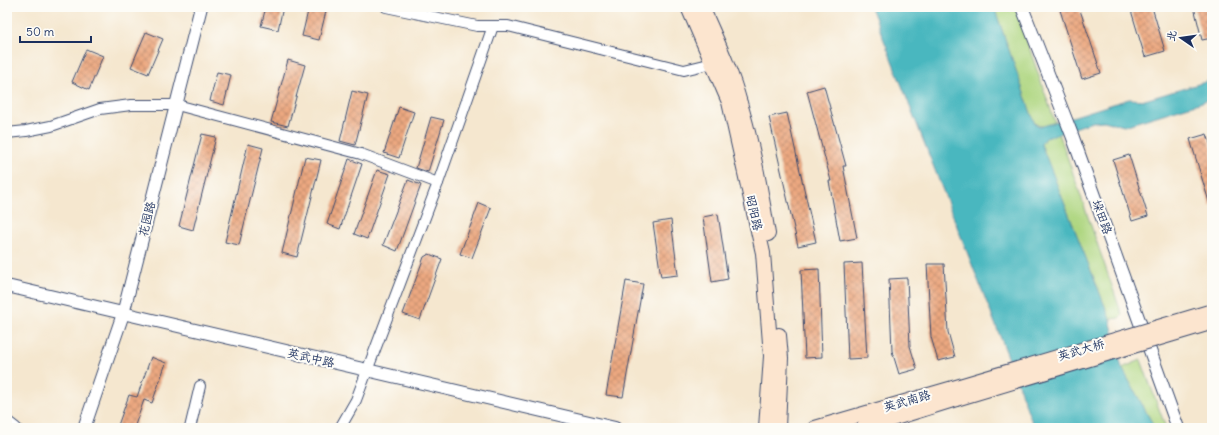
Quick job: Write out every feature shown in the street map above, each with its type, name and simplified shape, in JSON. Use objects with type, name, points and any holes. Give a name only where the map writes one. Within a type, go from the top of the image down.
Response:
[{"type":"main road","name":"昭阳路","points":[[688,7],[729,102],[763,254],[771,356],[766,428]]},
{"type":"main road","name":"昭阳路","points":[[702,7],[727,64],[740,103],[757,170],[771,254],[781,358],[778,428]]},
{"type":"main road","name":"英武大桥","points":[[954,393],[1211,317]]},
{"type":"main road","name":"英武南路","points":[[815,428],[954,393]]},
{"type":"main road","name":"英武南路","points":[[863,428],[954,393]]},
{"type":"street","name":"花园路","points":[[84,428],[123,314],[201,7]]},
{"type":"street","points":[[386,7],[477,26],[508,26],[684,70],[713,62]]},
{"type":"street","name":"垛田路","points":[[1022,7],[1072,135],[1178,428]]},
{"type":"street","points":[[340,428],[356,400],[438,183],[493,26]]},
{"type":"street","points":[[7,133],[52,126],[100,110],[131,105],[177,105],[361,154],[438,183]]},
{"type":"street","name":"英武中路","points":[[7,286],[615,428]]},
{"type":"street","points":[[190,428],[200,386]]},
{"type":"street","points":[[7,421],[16,428]]},
{"type":"green space","points":[[994,7],[1015,7],[1055,122],[1041,126],[1034,122]]},
{"type":"green space","points":[[1059,133],[1122,315],[1119,318],[1110,319],[1041,144],[1046,138]]},
{"type":"green space","points":[[1141,360],[1166,428],[1155,428],[1122,368]]},
{"type":"water","points":[[871,7],[994,7],[1034,122],[1040,127],[1129,99],[1145,100],[1212,80],[1212,99],[1124,126],[1104,121],[1092,122],[1046,138],[1041,144],[1110,319],[1122,368],[1155,428],[1034,428],[1007,354]]},
{"type":"building","points":[[266,7],[283,7],[278,30],[261,26]]},
{"type":"building","points":[[309,7],[327,7],[319,40],[302,36]]},
{"type":"building","points":[[1059,7],[1079,7],[1101,73],[1082,79]]},
{"type":"building","points":[[1130,7],[1152,7],[1165,51],[1145,57]]},
{"type":"building","points":[[1194,7],[1212,7],[1212,38],[1202,40]]},
{"type":"building","points":[[146,32],[163,39],[148,74],[131,67]]},
{"type":"building","points":[[86,49],[103,56],[89,90],[72,82]]},
{"type":"building","points":[[288,60],[305,65],[288,126],[271,122]]},
{"type":"building","points":[[217,72],[231,75],[224,105],[210,101]]},
{"type":"building","points":[[824,86],[846,166],[843,166],[857,238],[840,241],[829,181],[831,181],[807,91]]},
{"type":"building","points":[[352,91],[368,95],[355,145],[340,141]]},
{"type":"building","points":[[399,107],[414,112],[399,158],[384,153]]},
{"type":"building","points":[[787,113],[816,242],[798,246],[769,117]]},
{"type":"building","points":[[431,117],[444,120],[428,172],[416,168]]},
{"type":"building","points":[[202,134],[216,137],[193,230],[179,226]]},
{"type":"building","points":[[1207,134],[1212,149],[1212,205],[1210,205],[1190,139]]},
{"type":"building","points":[[248,144],[263,148],[239,245],[225,242]]},
{"type":"building","points":[[1129,155],[1148,216],[1132,221],[1113,160]]},
{"type":"building","points":[[305,157],[321,160],[297,257],[282,253]]},
{"type":"building","points":[[349,159],[362,164],[340,229],[327,224]]},
{"type":"building","points":[[377,170],[390,174],[367,239],[354,234]]},
{"type":"building","points":[[408,180],[421,185],[397,251],[383,245]]},
{"type":"building","points":[[479,203],[491,208],[472,258],[460,254]]},
{"type":"building","points":[[718,214],[728,279],[712,282],[703,217]]},
{"type":"building","points":[[671,220],[678,275],[661,277],[653,223]]},
{"type":"building","points":[[429,254],[442,259],[420,320],[403,314],[424,257]]},
{"type":"building","points":[[862,263],[867,358],[848,359],[844,264]]},
{"type":"building","points":[[927,264],[944,264],[948,332],[955,357],[938,361],[931,337]]},
{"type":"building","points":[[819,269],[822,357],[805,358],[801,270]]},
{"type":"building","points":[[907,278],[910,346],[917,369],[899,374],[892,351],[889,279]]},
{"type":"building","points":[[626,281],[643,284],[623,397],[606,395]]},
{"type":"building","points":[[151,357],[166,363],[152,403],[144,400],[134,428],[117,428],[129,395],[137,397]]}]
